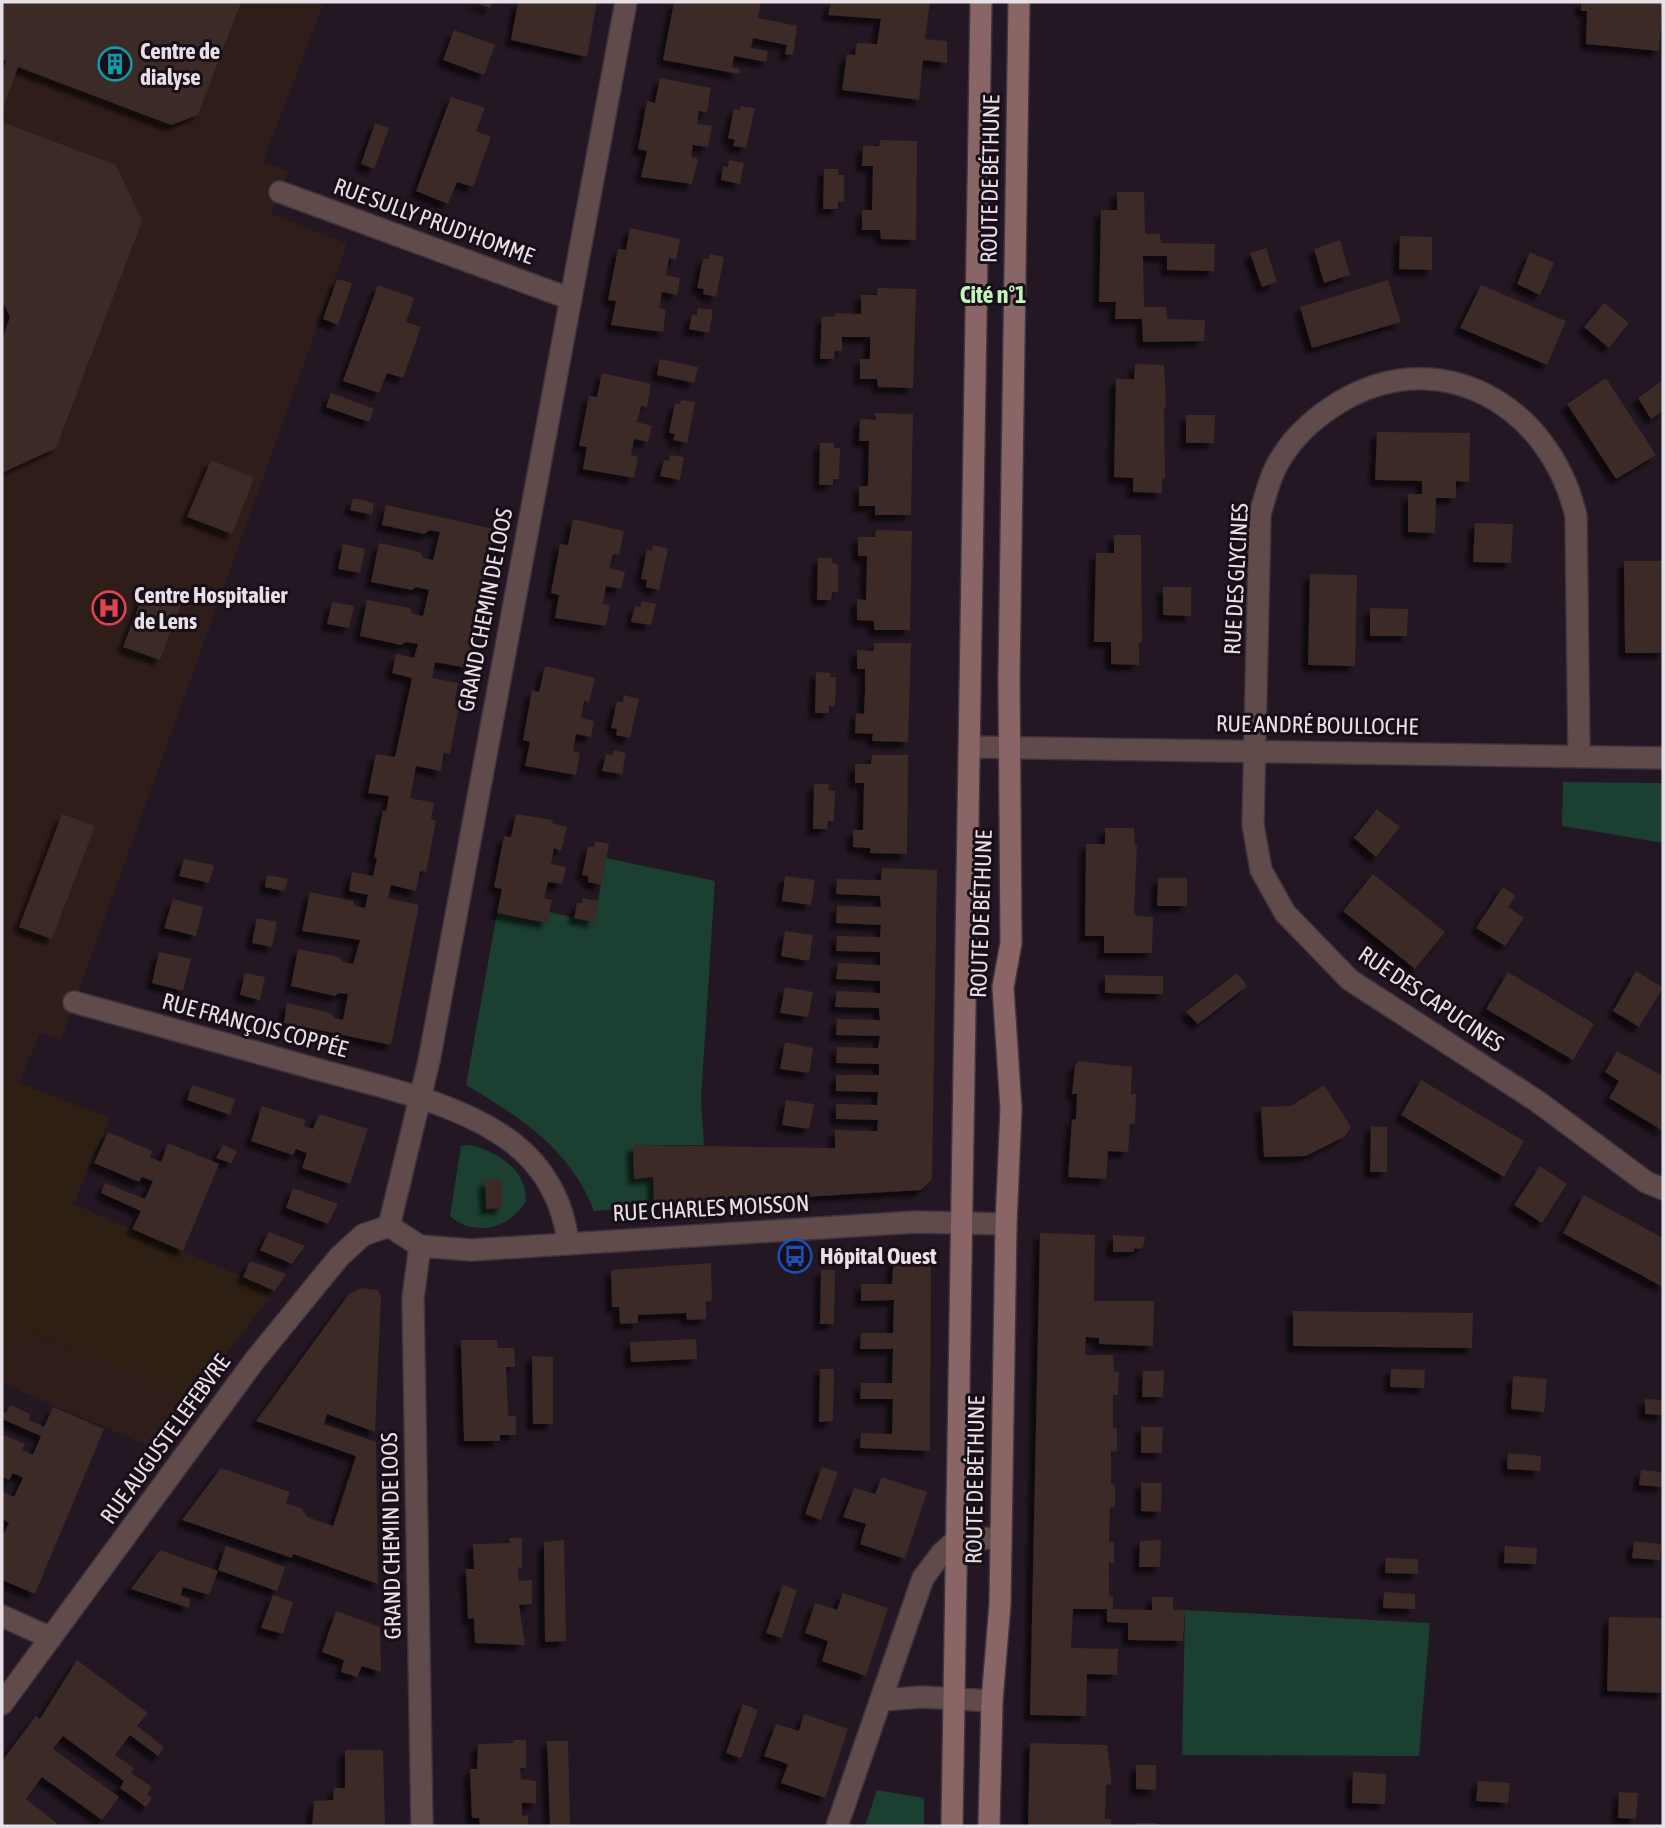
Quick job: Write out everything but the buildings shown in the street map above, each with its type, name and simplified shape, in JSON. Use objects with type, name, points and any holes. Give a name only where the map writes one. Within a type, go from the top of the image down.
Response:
[{"type":"main road","name":"ROUTE DE BÉTHUNE","points":[[952,1826],[981,2]]},
{"type":"main road","name":"ROUTE DE BÉTHUNE","points":[[989,1826],[992,1702],[1000,1604],[1006,1224],[1011,1109],[1003,987],[1011,943],[1010,747],[1019,2]]},
{"type":"street","name":"GRAND CHEMIN DE LOOS","points":[[389,1226],[404,1154],[420,1100],[626,2]]},
{"type":"street","name":"RUE SULLY PRUD'HOMME","points":[[280,192],[571,299]]},
{"type":"street","name":"RUE DES GLYCINES","points":[[1256,750],[1260,514],[1269,484],[1283,455],[1320,415],[1347,397],[1368,387],[1400,380],[1434,379],[1464,384],[1494,397],[1519,416],[1542,441],[1570,489],[1576,516],[1579,757]]},
{"type":"street","name":"RUE ANDRÉ BOULLOCHE","points":[[970,747],[1663,758]]},
{"type":"street","name":"RUE DES CAPUCINES","points":[[1256,750],[1253,825],[1261,870],[1285,913],[1350,980],[1537,1101],[1646,1182],[1663,1189]]},
{"type":"street","name":"RUE FRANÇOIS COPPÉE","points":[[74,1002],[385,1088],[456,1111],[492,1128],[515,1144],[554,1190],[565,1214],[568,1242]]},
{"type":"street","name":"RUE CHARLES MOISSON","points":[[420,1246],[471,1250],[915,1222],[1006,1224]]},
{"type":"street","points":[[389,1226],[420,1246]]},
{"type":"street","name":"RUE AUGUSTE LEFEBVRE","points":[[2,1704],[255,1360],[339,1257],[363,1235],[389,1226]]},
{"type":"street","name":"GRAND CHEMIN DE LOOS","points":[[420,1246],[413,1298],[422,1826]]},
{"type":"street","points":[[837,1826],[923,1578],[941,1554],[957,1539],[1001,1538]]},
{"type":"street","points":[[2,1616],[51,1639]]},
{"type":"street","points":[[882,1700],[953,1698],[992,1702]]},
{"type":"shaded area","name":"Centre Hospitalier de Lens","points":[[2,2],[324,2],[263,162],[289,171],[271,213],[347,244],[61,1040],[40,1033],[19,1082],[2,1076]]},
{"type":"shaded area","points":[[2,1076],[110,1118],[74,1204],[275,1291],[192,1399],[26,1330],[12,1361],[2,1356]]},
{"type":"shaded area","points":[[25,1330],[192,1399],[160,1451],[2,1383],[2,1356],[12,1360]]},
{"type":"green space","points":[[1563,782],[1663,783],[1663,843],[1562,826]]},
{"type":"green space","points":[[606,858],[715,881],[701,1099],[704,1145],[633,1145],[635,1179],[653,1177],[654,1206],[594,1211],[572,1170],[542,1137],[466,1085],[497,913],[547,923],[549,912],[594,922]]},
{"type":"green space","points":[[472,1145],[501,1158],[522,1180],[526,1201],[511,1218],[491,1227],[481,1228],[470,1227],[450,1216],[461,1146]],"holes":[[[500,1179],[502,1208],[486,1209],[485,1181]]]},
{"type":"green space","points":[[1185,1610],[1430,1623],[1419,1756],[1182,1755]]},
{"type":"green space","points":[[877,1790],[924,1798],[924,1826],[865,1826]]},
{"type":"place","name":"Centre de dialyse","points":[[115,64]]},
{"type":"place","name":"Centre Hospitalier de Lens","points":[[109,608]]},
{"type":"place","name":"Hôpital Ouest","points":[[795,1256]]},
{"type":"district","name":"Cité n°1","points":[[993,295]]}]
